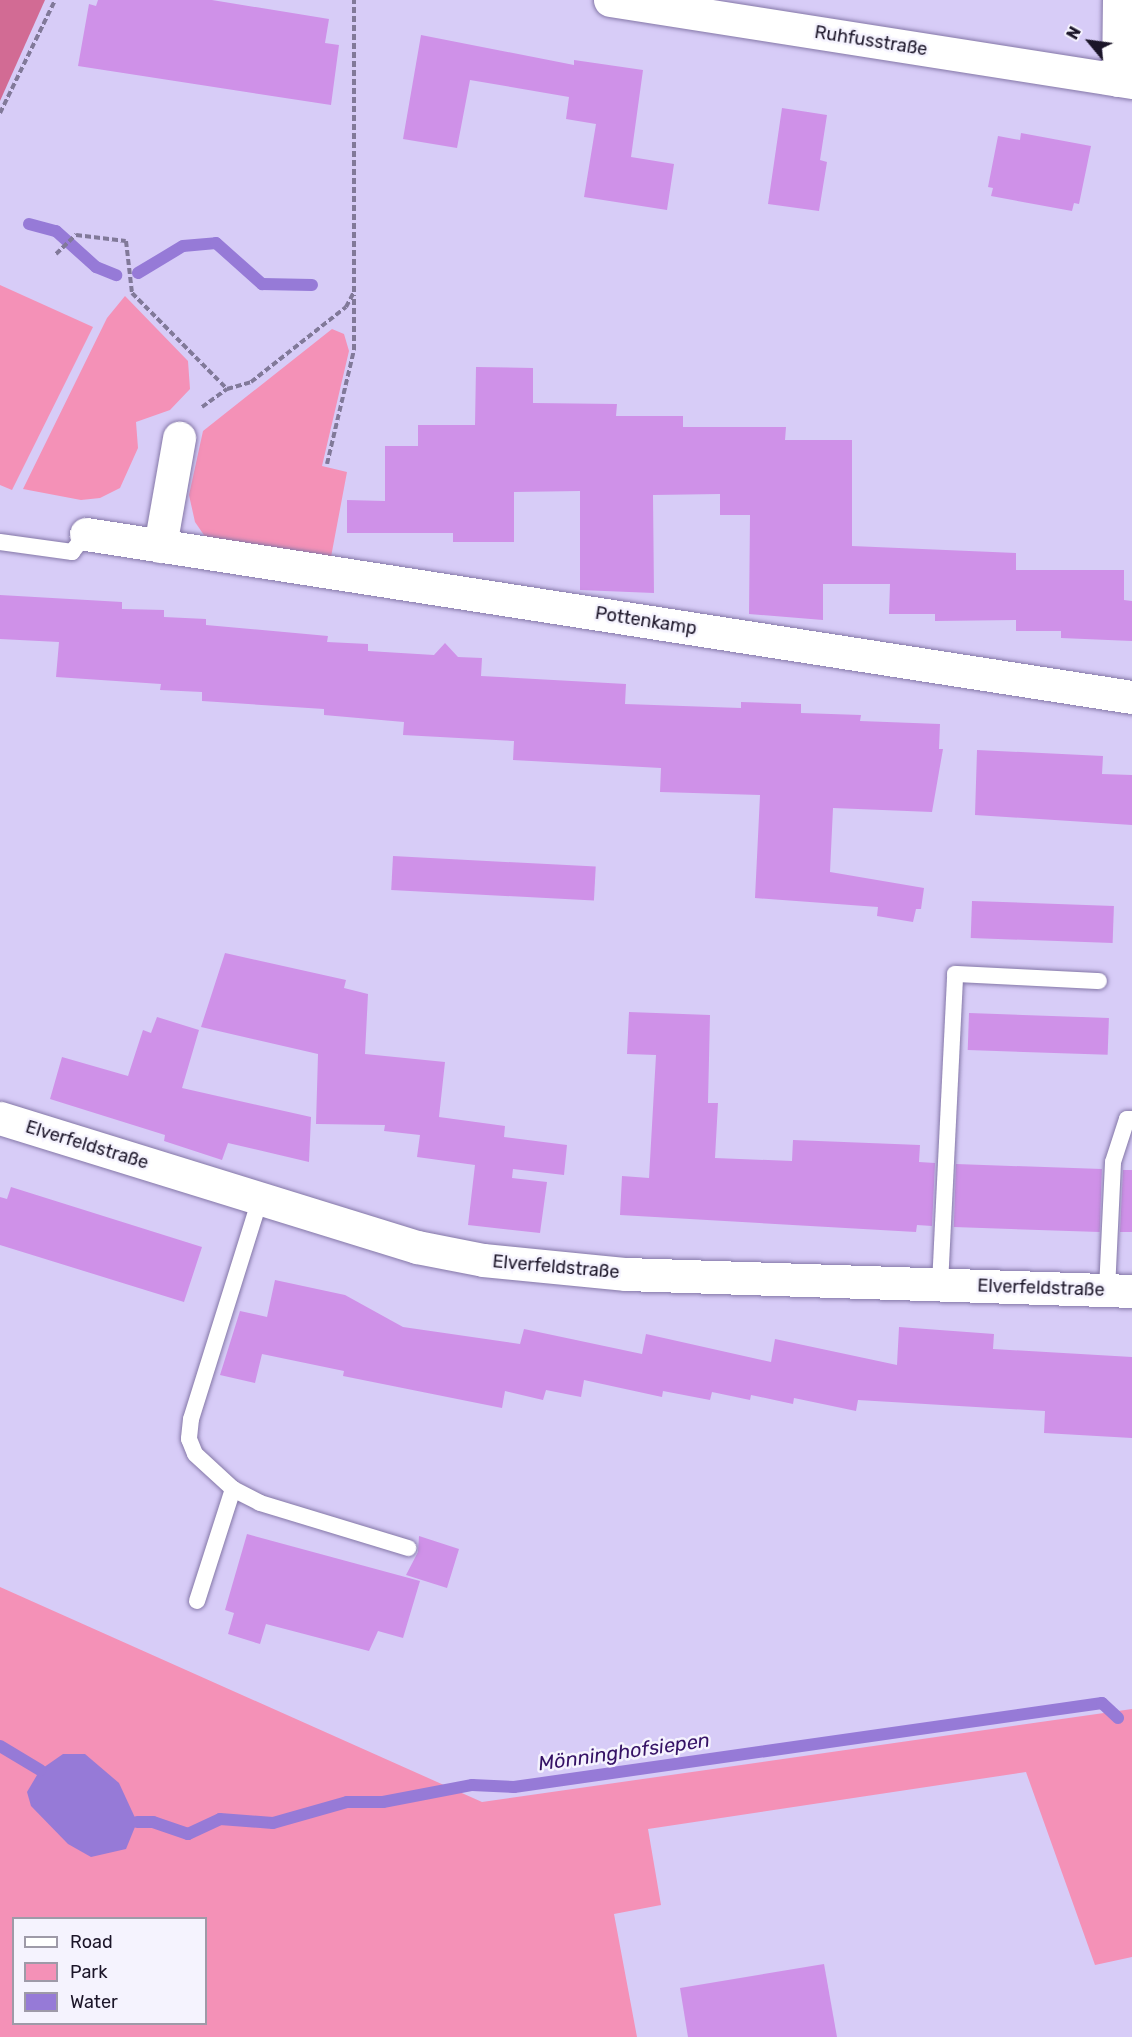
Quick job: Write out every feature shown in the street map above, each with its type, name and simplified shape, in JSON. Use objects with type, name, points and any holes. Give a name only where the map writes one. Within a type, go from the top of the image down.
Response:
[{"type":"street","points":[[1119,0],[1125,81]]},
{"type":"street","name":"Ruhfusstraße","points":[[624,1],[1125,81]]},
{"type":"street","points":[[160,546],[179,438]]},
{"type":"street","name":"Pottenkamp","points":[[86,534],[1132,697]]},
{"type":"street","name":"Elverfeldstraße","points":[[0,1118],[417,1247],[483,1260],[626,1274],[1119,1291]]},
{"type":"lane","points":[[0,542],[72,552],[86,534]]},
{"type":"lane","points":[[940,1285],[955,974],[1099,981]]},
{"type":"lane","points":[[1119,1291],[1113,1162],[1127,1119],[1132,1119]]},
{"type":"lane","points":[[260,1199],[191,1419],[189,1439],[195,1454],[233,1489],[303,1519],[408,1548]]},
{"type":"lane","points":[[197,1601],[233,1489]]},
{"type":"path","points":[[0,113],[56,0]]},
{"type":"path","points":[[327,464],[354,350],[354,0]]},
{"type":"path","points":[[56,254],[76,235],[126,241],[132,293],[227,389]]},
{"type":"path","points":[[179,438],[186,419],[227,389],[251,382],[346,307],[354,292]]},
{"type":"green space","points":[[0,285],[93,327],[12,490],[0,485]]},
{"type":"green space","points":[[125,296],[188,361],[190,389],[170,410],[136,422],[138,448],[120,488],[100,498],[81,500],[23,489],[107,318]]},
{"type":"green space","points":[[332,329],[344,334],[349,351],[322,466],[347,472],[331,557],[206,538],[195,522],[189,495],[203,431]]},
{"type":"green space","points":[[0,1587],[482,1802],[1132,1709],[1132,1957],[1095,1965],[1026,1772],[648,1829],[661,1905],[614,1914],[637,2037],[0,2037]]},
{"type":"shaded area","points":[[0,0],[45,0],[0,101]]},
{"type":"water","points":[[63,1754],[85,1754],[119,1783],[137,1822],[126,1849],[91,1857],[68,1844],[31,1806],[27,1792],[40,1770]]},
{"type":"building","points":[[98,0],[212,0],[329,19],[325,43],[339,45],[331,105],[78,66],[89,4],[96,6]]},
{"type":"building","points":[[421,35],[574,65],[574,60],[643,70],[631,157],[674,164],[667,210],[584,197],[596,124],[566,119],[569,97],[470,80],[457,148],[403,139]]},
{"type":"building","points":[[782,108],[827,115],[820,160],[827,162],[819,211],[768,204]]},
{"type":"building","points":[[1021,133],[1091,146],[1079,204],[1074,203],[1072,211],[991,196],[993,188],[988,187],[998,136],[1020,140]]},
{"type":"building","points":[[476,367],[533,368],[533,403],[617,404],[616,416],[683,416],[683,427],[786,427],[785,440],[852,440],[852,546],[1016,553],[1016,570],[1124,570],[1124,600],[1132,601],[1132,641],[1061,638],[1061,631],[1016,631],[1016,620],[935,621],[935,614],[889,614],[890,584],[823,584],[823,620],[749,614],[750,515],[720,515],[720,494],[653,495],[654,593],[580,590],[580,491],[514,492],[514,542],[453,542],[453,533],[347,533],[347,500],[385,501],[385,446],[418,446],[418,425],[475,425]]},
{"type":"building","points":[[0,595],[122,602],[122,609],[164,610],[164,617],[206,619],[206,625],[328,636],[327,642],[368,644],[368,651],[434,655],[445,643],[458,657],[482,658],[481,676],[626,684],[625,704],[741,708],[741,702],[801,704],[801,713],[861,715],[860,721],[940,724],[939,749],[943,749],[932,812],[833,808],[830,872],[924,888],[921,909],[916,909],[913,922],[877,916],[878,907],[755,898],[760,795],[660,792],[661,768],[513,760],[514,741],[403,735],[404,722],[324,715],[324,709],[202,701],[202,692],[160,690],[161,684],[56,677],[59,642],[0,639]]},
{"type":"building","points":[[977,750],[1103,756],[1102,774],[1132,775],[1132,825],[975,815]]},
{"type":"building","points":[[393,856],[596,867],[594,901],[391,890]]},
{"type":"building","points":[[972,901],[1114,906],[1113,943],[971,938]]},
{"type":"building","points":[[225,953],[346,980],[344,988],[368,994],[365,1054],[445,1062],[439,1117],[505,1126],[504,1137],[567,1145],[564,1175],[513,1169],[512,1178],[547,1182],[540,1233],[468,1225],[475,1165],[417,1157],[420,1135],[384,1131],[385,1125],[316,1124],[318,1054],[201,1027]]},
{"type":"building","points":[[629,1012],[710,1015],[708,1103],[718,1103],[715,1158],[792,1161],[793,1140],[920,1145],[919,1162],[935,1163],[932,1226],[917,1225],[916,1232],[620,1215],[622,1176],[649,1178],[656,1055],[627,1054]]},
{"type":"building","points":[[969,1013],[1109,1018],[1108,1055],[968,1050]]},
{"type":"building","points":[[157,1017],[199,1030],[182,1088],[311,1117],[309,1162],[228,1143],[222,1160],[164,1141],[165,1135],[50,1099],[62,1057],[128,1076],[143,1030],[151,1033]]},
{"type":"building","points":[[956,1164],[1102,1169],[1100,1232],[954,1227]]},
{"type":"building","points":[[1123,1170],[1132,1170],[1132,1232],[1120,1232]]},
{"type":"building","points":[[11,1187],[202,1247],[184,1302],[0,1245],[0,1197],[7,1199]]},
{"type":"building","points":[[275,1280],[345,1295],[403,1327],[520,1344],[524,1329],[642,1354],[646,1334],[771,1362],[775,1339],[897,1365],[899,1327],[994,1334],[993,1349],[1132,1357],[1132,1438],[1044,1433],[1045,1411],[858,1400],[856,1411],[794,1398],[793,1404],[751,1395],[750,1400],[712,1392],[710,1400],[663,1391],[662,1397],[584,1380],[581,1397],[546,1390],[543,1400],[505,1391],[502,1408],[343,1376],[344,1371],[262,1354],[255,1383],[220,1375],[240,1311],[267,1317]]},
{"type":"building","points":[[247,1534],[420,1581],[403,1638],[378,1631],[369,1651],[266,1624],[260,1644],[228,1634],[234,1613],[225,1610]]},
{"type":"building","points":[[419,1536],[459,1549],[447,1588],[406,1575],[418,1552]]},
{"type":"building","points":[[824,1964],[837,2037],[688,2037],[680,1988]]},
{"type":"waterway","points":[[29,224],[56,231],[96,267],[116,275]]},
{"type":"waterway","points":[[138,273],[183,246],[216,243],[262,284],[312,285]]},
{"type":"waterway","name":"Mönninghofsiepen","points":[[137,1822],[153,1822],[188,1834],[220,1819],[273,1823],[347,1802],[383,1802],[472,1785],[514,1787],[1102,1703],[1118,1718]]},
{"type":"waterway","name":"Mönninghofsiepen","points":[[0,1746],[40,1770]]}]
